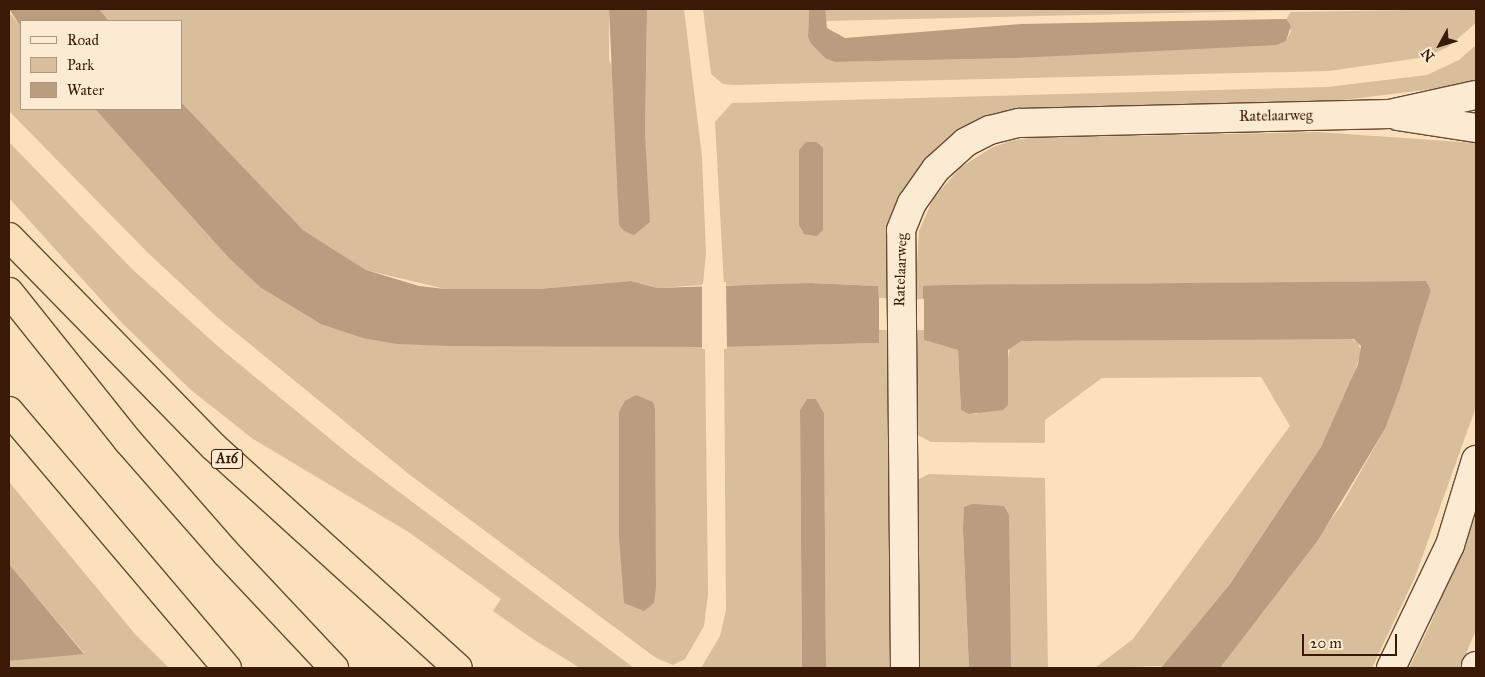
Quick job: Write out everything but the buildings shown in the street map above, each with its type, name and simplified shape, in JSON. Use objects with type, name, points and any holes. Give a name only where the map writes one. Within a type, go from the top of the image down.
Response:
[{"type":"highway","name":"A16","points":[[9,237],[214,447],[458,668]]},
{"type":"highway","points":[[9,292],[128,442],[226,552],[334,668]]},
{"type":"highway","points":[[9,411],[227,668]]},
{"type":"street","name":"Ratelaarweg","points":[[1390,114],[1476,95]]},
{"type":"street","name":"Ratelaarweg","points":[[905,668],[900,330],[901,230],[912,203],[936,169],[966,142],[990,130],[1019,123],[1390,114],[1476,128]]},
{"type":"street","points":[[1391,668],[1450,545],[1476,460]]},
{"type":"green space","points":[[99,9],[609,9],[609,60],[645,135],[647,9],[684,9],[702,157],[706,253],[703,285],[657,288],[631,281],[539,289],[445,289],[366,270],[303,230],[182,103],[182,20],[108,20]]},
{"type":"green space","points":[[703,9],[809,9],[808,37],[811,44],[826,59],[835,62],[1018,58],[1286,41],[1291,31],[1286,19],[1291,12],[1476,9],[1476,23],[1448,47],[1426,57],[1329,71],[733,85],[723,84],[711,74]]},
{"type":"green space","points":[[825,9],[1348,9],[825,21]]},
{"type":"green space","points":[[9,12],[20,26],[20,110],[96,110],[227,256],[397,344],[705,347],[708,594],[704,626],[685,659],[673,665],[656,658],[410,475],[218,318],[147,252],[9,111]]},
{"type":"green space","points":[[1476,45],[1476,83],[1466,85],[1326,102],[1009,113],[890,235],[887,299],[879,300],[878,286],[811,283],[763,286],[724,285],[715,122],[732,103],[1327,87],[1427,75],[1459,60]]},
{"type":"green space","points":[[1318,132],[1476,143],[1476,407],[1415,577],[1372,668],[1220,668],[1341,506],[1385,429],[1400,389],[1431,290],[1426,281],[924,286],[924,299],[915,299],[919,231],[933,199],[960,168],[991,148],[1010,141],[1029,138]]},
{"type":"green space","points":[[9,142],[133,270],[221,349],[351,456],[634,668],[580,668],[533,639],[493,611],[501,599],[410,533],[253,439],[191,390],[122,323],[9,198]]},
{"type":"green space","points":[[879,329],[887,329],[890,668],[826,668],[824,413],[816,399],[807,399],[800,410],[802,668],[701,668],[720,636],[726,610],[724,346],[879,343]]},
{"type":"green space","points":[[915,329],[924,329],[924,340],[958,350],[961,410],[969,414],[977,414],[1008,359],[1010,346],[1021,341],[1347,337],[1358,342],[1361,352],[1349,388],[1321,447],[1299,484],[1230,584],[1163,666],[1095,668],[1133,639],[1290,426],[1261,377],[1102,378],[1045,420],[1045,443],[931,442],[916,434]]},
{"type":"green space","points":[[929,474],[1045,478],[1048,668],[1011,668],[1010,648],[963,530],[969,668],[919,668],[917,480]]},
{"type":"green space","points":[[9,482],[135,634],[169,668],[9,668],[9,661],[84,653],[9,564]]},
{"type":"green space","points":[[1476,510],[1476,630],[1460,668],[1409,668],[1431,623]]},
{"type":"water","points":[[9,9],[99,9],[108,20],[20,20],[20,26]]},
{"type":"water","points":[[609,9],[647,9],[645,135],[650,222],[634,235],[624,231],[619,225]]},
{"type":"water","points":[[809,9],[825,9],[827,28],[845,38],[1021,24],[1286,19],[1291,26],[1286,41],[1277,45],[1018,58],[835,62],[826,59],[811,44],[808,37]]},
{"type":"water","points":[[182,103],[303,230],[366,270],[419,286],[445,289],[539,289],[631,281],[657,288],[811,283],[878,286],[879,299],[923,299],[923,286],[942,285],[1426,281],[1431,290],[1400,389],[1385,429],[1318,540],[1220,668],[1161,668],[1230,584],[1321,447],[1358,364],[1361,346],[1354,339],[1021,341],[1008,350],[1008,405],[1003,410],[969,414],[961,410],[958,350],[924,340],[924,329],[879,329],[879,343],[705,347],[397,344],[363,338],[321,324],[260,287],[227,256],[96,110],[182,110]]},
{"type":"water","points":[[806,142],[817,142],[823,148],[823,230],[817,236],[804,234],[799,225],[799,150]]},
{"type":"water","points":[[636,395],[653,402],[655,409],[656,587],[654,603],[644,611],[624,603],[619,537],[619,412],[625,401]]},
{"type":"water","points":[[807,399],[816,399],[824,413],[826,668],[802,668],[800,410]]},
{"type":"water","points":[[973,504],[1004,506],[1009,515],[1011,668],[969,668],[963,530],[964,507]]},
{"type":"water","points":[[9,564],[84,654],[9,661]]},
{"type":"pier","points":[[726,282],[727,349],[702,349],[702,283]]},
{"type":"pier","points":[[879,298],[924,299],[924,330],[879,330]]}]
